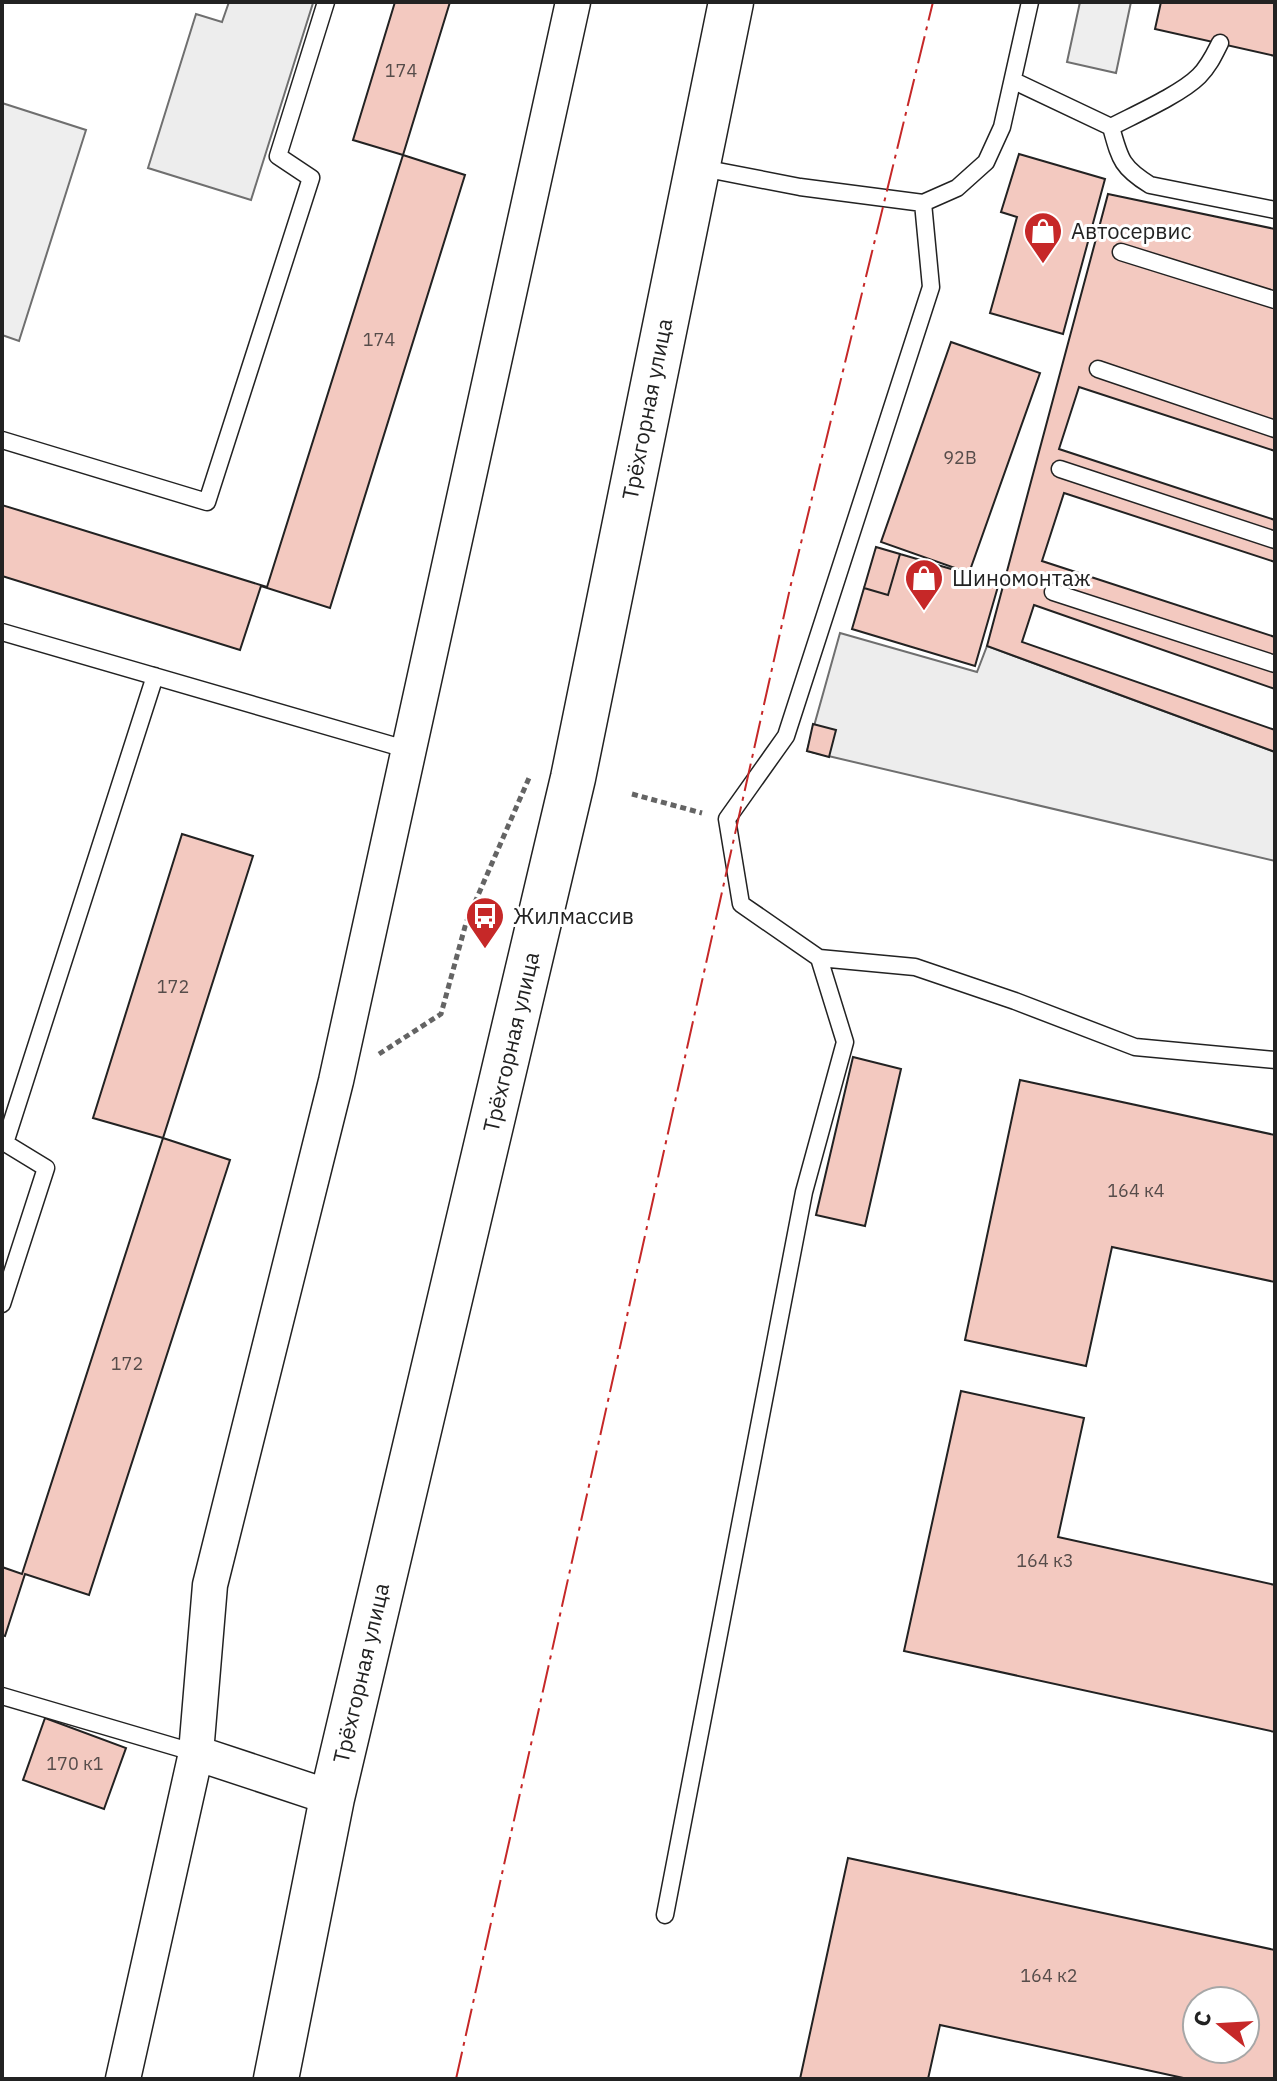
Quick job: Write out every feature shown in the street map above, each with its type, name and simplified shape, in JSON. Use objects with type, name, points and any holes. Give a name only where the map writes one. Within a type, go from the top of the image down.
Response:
[{"type":"highway","name":"Трёхгорная улица","points":[[276,2079],[332,1798],[573,778],[731,2]]},
{"type":"street","points":[[123,2079],[196,1753],[210,1585],[336,1081],[573,2]]},
{"type":"street","points":[[196,1753],[332,1798]]},
{"type":"lane","points":[[2,440],[207,502],[311,178],[278,156],[326,2]]},
{"type":"lane","points":[[696,167],[800,187],[923,203],[957,188],[986,162],[1002,127],[1030,2]]},
{"type":"lane","points":[[1111,127],[1189,85],[1213,59],[1220,43]]},
{"type":"lane","points":[[1014,81],[1111,127],[1120,160],[1134,176],[1150,185],[1275,210]]},
{"type":"lane","points":[[923,203],[931,287],[786,736],[727,819],[741,904],[819,958],[915,967],[1135,1047],[1275,1060]]},
{"type":"lane","points":[[1121,252],[1275,300]]},
{"type":"lane","points":[[1098,369],[1275,429]]},
{"type":"lane","points":[[1060,469],[1275,540]]},
{"type":"lane","points":[[1053,592],[1275,664]]},
{"type":"lane","points":[[2,632],[409,750]]},
{"type":"lane","points":[[2,1304],[46,1168],[5,1143],[155,676]]},
{"type":"lane","points":[[665,1915],[804,1192],[845,1042],[819,958]]},
{"type":"lane","points":[[2,1696],[196,1753]]},
{"type":"path","points":[[336,1081],[441,1014],[466,923],[533,768]]},
{"type":"path","points":[[632,794],[727,819]]},
{"type":"shaded area","points":[[229,2],[313,3],[251,200],[148,168],[196,14],[222,22]]},
{"type":"shaded area","points":[[1080,2],[1131,2],[1116,73],[1067,62]]},
{"type":"shaded area","points":[[2,103],[86,130],[19,341],[2,335]]},
{"type":"shaded area","points":[[840,633],[977,672],[987,646],[1275,752],[1275,861],[807,751]]},
{"type":"building","points":[[395,2],[450,2],[403,155],[353,140]]},
{"type":"building","points":[[1161,2],[1275,2],[1275,56],[1155,29]]},
{"type":"building","name":"Автосервис","points":[[1019,154],[1105,179],[1063,334],[990,313],[1017,217],[1001,212]]},
{"type":"building","points":[[403,155],[465,175],[330,608],[261,586],[240,650],[2,576],[2,505],[267,587]]},
{"type":"building","points":[[1108,194],[1275,229],[1275,752],[987,646]]},
{"type":"building","points":[[951,342],[1040,373],[969,573],[881,542]]},
{"type":"building","points":[[1079,387],[1275,451],[1275,520],[1059,449]]},
{"type":"building","points":[[1064,493],[1275,562],[1275,637],[1042,561]]},
{"type":"building","points":[[876,547],[900,554],[888,595],[864,588]]},
{"type":"building","name":"Шиномонтаж","points":[[900,554],[999,583],[975,666],[852,629],[864,588],[888,595]]},
{"type":"building","points":[[1034,605],[1275,689],[1275,730],[1022,642]]},
{"type":"building","points":[[813,724],[836,730],[829,757],[807,751]]},
{"type":"building","points":[[182,834],[253,856],[163,1138],[93,1118]]},
{"type":"building","points":[[853,1057],[901,1069],[865,1226],[816,1215]]},
{"type":"building","points":[[1020,1080],[1275,1135],[1275,1282],[1112,1247],[1086,1366],[965,1340]]},
{"type":"building","points":[[163,1138],[230,1160],[89,1595],[25,1574],[5,1636],[2,1635],[2,1567],[22,1574]]},
{"type":"building","points":[[961,1391],[1084,1418],[1058,1537],[1275,1585],[1275,1732],[904,1651]]},
{"type":"building","points":[[45,1718],[126,1748],[104,1809],[23,1780]]},
{"type":"building","points":[[848,1858],[1275,1950],[1275,2079],[1188,2079],[940,2025],[928,2079],[800,2079]]},
{"type":"power","points":[[456,2079],[791,584],[933,2]]},
{"type":"place","name":"Автосервис","points":[[1043,265]]},
{"type":"place","name":"Шиномонтаж","points":[[924,612]]},
{"type":"place","name":"Жилмассив","points":[[485,950]]}]
